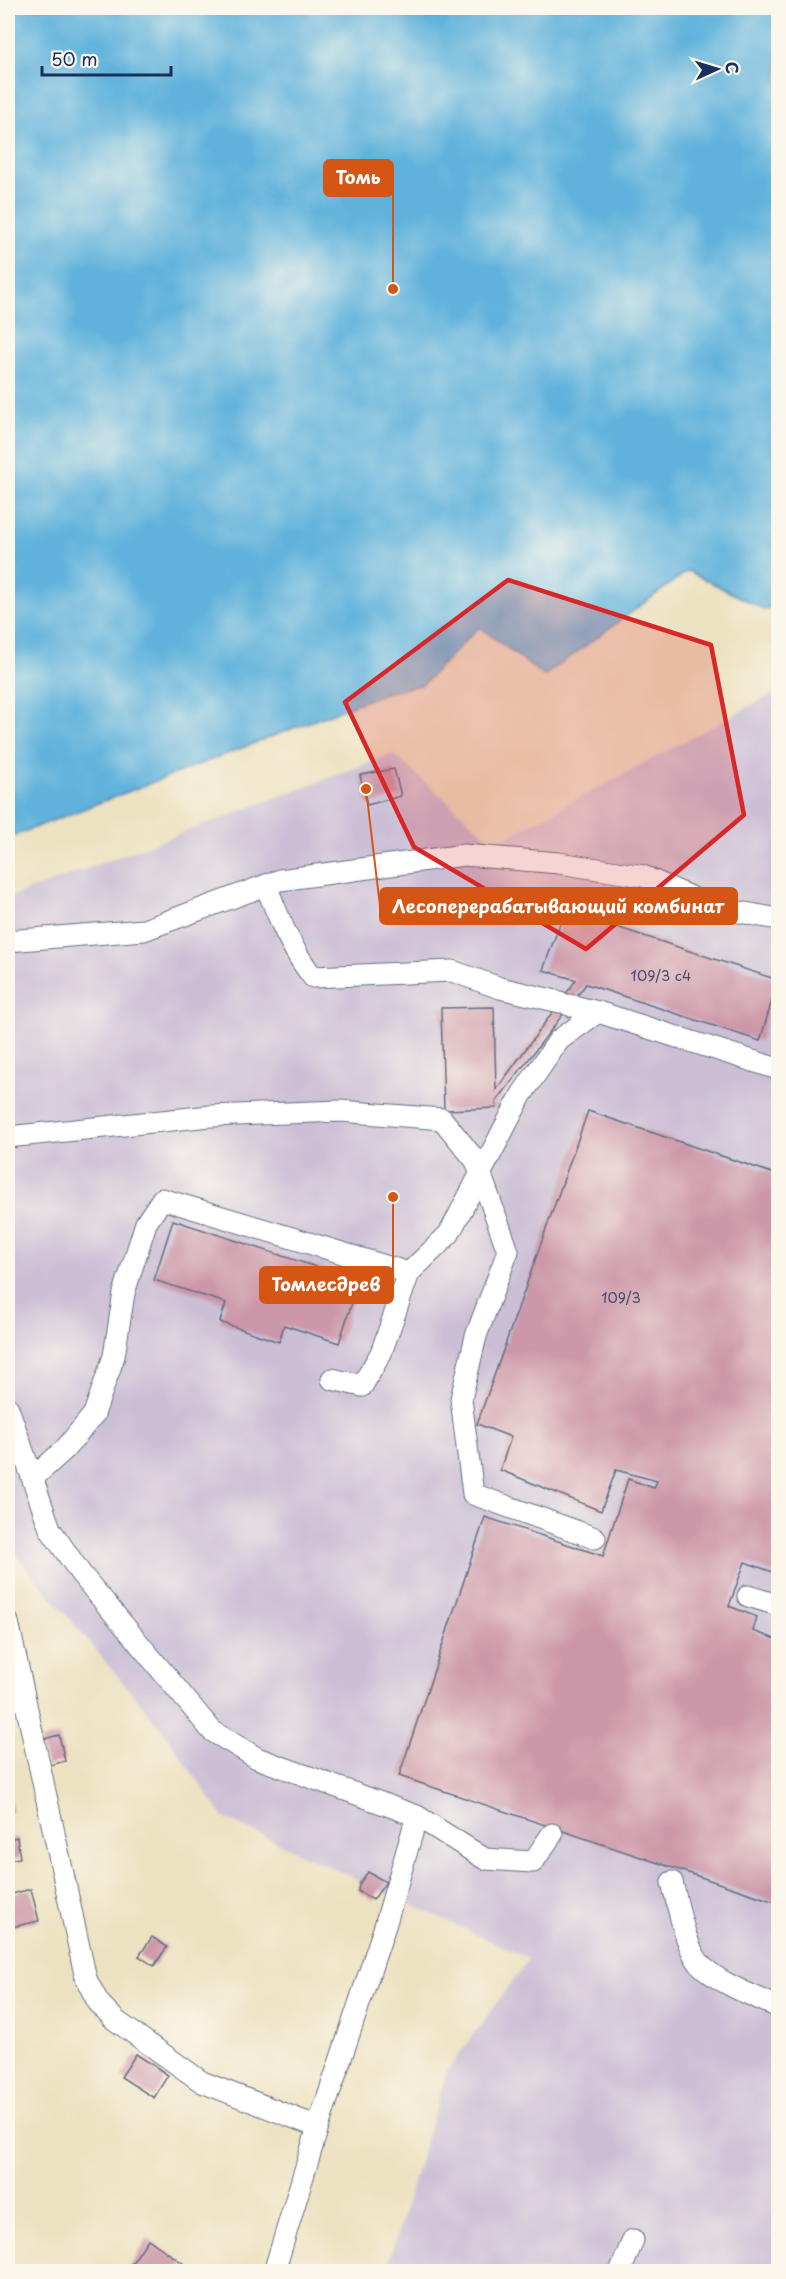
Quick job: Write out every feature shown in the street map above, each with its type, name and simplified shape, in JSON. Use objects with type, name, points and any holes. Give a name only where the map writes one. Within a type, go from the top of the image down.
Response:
[{"type":"street","points":[[8,941],[144,930],[280,880],[464,855],[559,862],[643,876],[712,907],[778,919]]},
{"type":"street","points":[[266,885],[282,927],[298,959],[313,977],[452,971],[500,988],[598,1012],[778,1070]]},
{"type":"street","points":[[332,1379],[362,1386],[381,1353],[409,1273],[448,1234],[522,1094],[560,1040],[598,1012]]},
{"type":"street","points":[[8,1137],[210,1116],[340,1111],[442,1119],[476,1161],[508,1251],[476,1336],[462,1398],[472,1494],[595,1538]]},
{"type":"street","points":[[33,1478],[65,1449],[94,1414],[114,1356],[124,1293],[146,1223],[162,1199],[409,1273]]},
{"type":"street","points":[[8,1408],[50,1529],[81,1574],[212,1731],[257,1758],[417,1816],[485,1859],[533,1862],[552,1834]]},
{"type":"street","points":[[748,1596],[778,1605]]},
{"type":"street","points":[[8,1622],[86,1979],[98,2002],[115,2020],[202,2082],[318,2127]]},
{"type":"street","points":[[274,2271],[318,2127],[385,1926],[417,1816]]},
{"type":"street","points":[[672,1882],[686,1937],[702,1967],[729,1984],[778,2007]]},
{"type":"street","points":[[620,2271],[633,2240]]},
{"type":"highlighted area","points":[[508,580],[711,645],[744,815],[586,949],[414,847],[345,702]]},
{"type":"shaded area","points":[[778,691],[778,2271],[386,2271],[447,2071],[529,1959],[224,1818],[161,1728],[8,1545],[8,898],[393,754],[495,843]]},
{"type":"water","points":[[8,8],[778,8],[778,603],[765,610],[688,571],[544,676],[479,627],[422,685],[385,693],[8,838]]},
{"type":"building","points":[[394,769],[401,796],[367,805],[360,775]]},
{"type":"building","points":[[565,910],[778,980],[760,1041],[586,984],[496,1102],[497,1108],[444,1110],[441,1008],[494,1007],[496,1090],[576,980],[543,970]]},
{"type":"building","points":[[588,1111],[778,1175],[778,1574],[745,1562],[729,1606],[757,1617],[753,1631],[778,1640],[778,1903],[399,1776],[485,1517],[603,1556],[628,1479],[654,1488],[657,1481],[616,1470],[601,1511],[500,1470],[511,1437],[477,1424]]},
{"type":"building","points":[[173,1220],[359,1281],[339,1343],[284,1325],[279,1342],[220,1322],[226,1303],[154,1280]]},
{"type":"building","points":[[59,1735],[65,1761],[47,1766],[40,1740]]},
{"type":"building","points":[[8,1790],[13,1811],[8,1812]]},
{"type":"building","points":[[17,1837],[20,1858],[8,1860],[8,1839]]},
{"type":"building","points":[[368,1872],[386,1882],[373,1900],[358,1891],[359,1884]]},
{"type":"building","points":[[31,1889],[39,1921],[11,1927],[8,1895]]},
{"type":"building","points":[[152,1937],[167,1947],[154,1966],[139,1956]]},
{"type":"building","points":[[136,2054],[168,2075],[154,2098],[121,2077]]},
{"type":"building","points":[[148,2239],[184,2264],[179,2272],[126,2272]]},
{"type":"place","name":"Томь","points":[[393,289]]},
{"type":"place","name":"Лесоперерабатывающий комбинат","points":[[366,789]]},
{"type":"place","name":"Томлесдрев","points":[[393,1197]]}]
